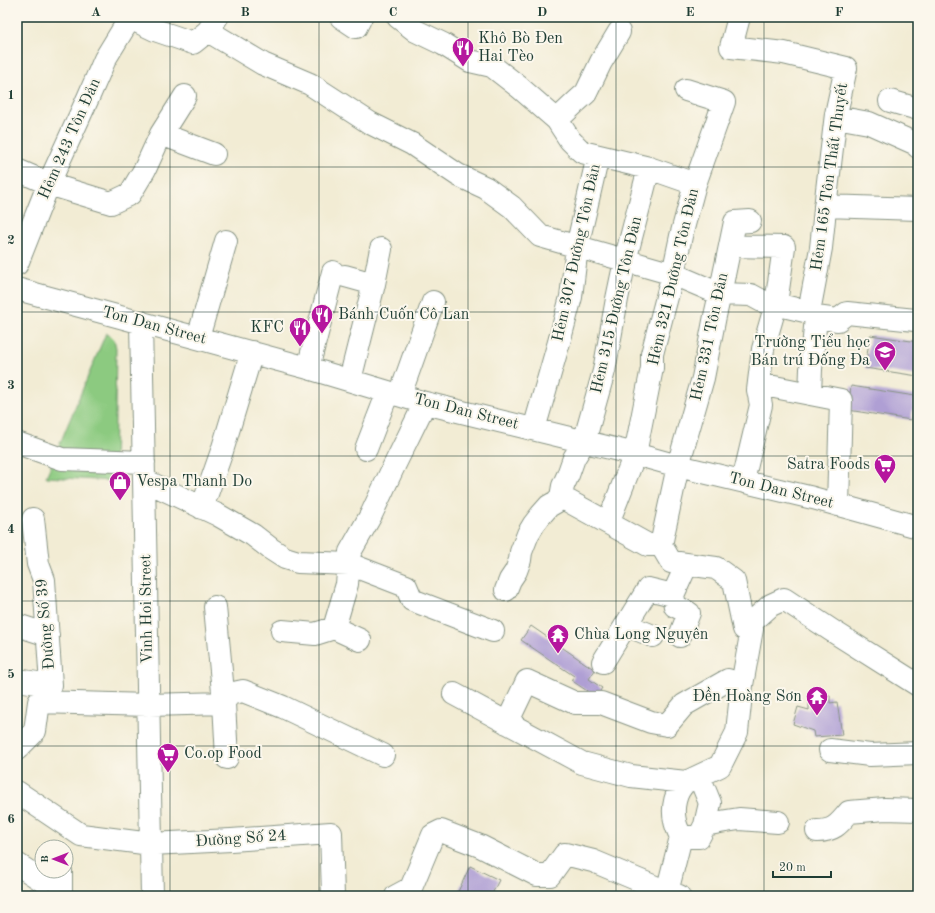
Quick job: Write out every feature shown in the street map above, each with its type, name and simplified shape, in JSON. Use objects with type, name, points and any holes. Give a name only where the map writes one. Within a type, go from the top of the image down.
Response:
[{"type":"street","name":"Hẻm 243 Tôn Đản","points":[[17,264],[49,183],[105,59],[130,17],[155,30],[193,44],[213,24]]},
{"type":"street","name":"Hẻm 307 Đường Tôn Đản","points":[[398,17],[416,31],[443,44],[470,61],[492,66],[519,87],[556,120],[570,140],[582,152],[598,156],[577,247],[571,297],[534,430]]},
{"type":"street","name":"Hẻm 165 Tôn Thất Thuyết","points":[[739,17],[731,47],[784,53],[846,68],[836,118],[825,206],[813,315],[810,394]]},
{"type":"street","points":[[213,24],[263,64],[310,84],[370,122],[412,144],[458,175],[486,188],[512,207],[540,236],[673,274],[720,294],[751,295],[762,301],[813,315],[838,320],[847,314],[915,320],[918,319]]},
{"type":"street","points":[[556,120],[586,93],[601,62],[619,32]]},
{"type":"street","name":"Hẻm 321 Đường Tôn Đản","points":[[608,523],[635,454],[652,368],[652,354],[673,274],[681,236],[695,184],[724,102],[686,90]]},
{"type":"street","points":[[17,170],[49,183],[111,204],[130,194],[145,169],[161,134],[185,96]]},
{"type":"street","points":[[890,101],[918,110]]},
{"type":"street","points":[[836,118],[869,122],[914,143],[918,147]]},
{"type":"street","points":[[161,134],[214,154]]},
{"type":"street","points":[[598,156],[649,168],[695,184]]},
{"type":"street","name":"Hẻm 315 Đường Tôn Đản","points":[[561,498],[563,486],[574,458],[584,442],[604,371],[625,261],[649,168]]},
{"type":"street","points":[[825,206],[918,209]]},
{"type":"street","name":"Hẻm 331 Tôn Đản","points":[[661,545],[678,466],[703,378],[735,222],[750,221]]},
{"type":"street","points":[[198,338],[226,241]]},
{"type":"street","points":[[730,246],[784,247],[776,304],[763,349],[758,390],[761,405],[743,481]]},
{"type":"street","points":[[350,380],[374,284],[381,249]]},
{"type":"street","points":[[308,368],[339,274],[374,284]]},
{"type":"street","name":"Ton Dan Street","points":[[17,289],[252,352],[425,403],[743,481],[918,527]]},
{"type":"street","points":[[366,449],[394,393],[433,302]]},
{"type":"street","name":"Vinh Hoi Street","points":[[141,322],[152,896]]},
{"type":"street","points":[[202,508],[222,451],[252,352]]},
{"type":"street","points":[[759,384],[841,400],[838,505]]},
{"type":"street","points":[[334,628],[347,584],[350,552],[371,515],[425,403]]},
{"type":"street","points":[[17,443],[62,459],[144,471],[202,508],[218,514],[249,533],[285,558],[298,562],[349,564],[406,586],[412,600],[493,631]]},
{"type":"street","points":[[506,590],[516,571],[521,552],[534,524],[549,506],[561,498],[648,545],[661,545],[671,562],[716,568],[734,581],[744,629]]},
{"type":"street","name":"Đường Số 39","points":[[17,749],[35,731],[45,694],[48,635],[44,580],[38,564],[32,519]]},
{"type":"street","points":[[680,636],[689,613],[675,606],[673,594],[687,564]]},
{"type":"street","points":[[603,662],[648,588],[673,594]]},
{"type":"street","points":[[744,629],[771,605],[784,599],[830,630],[918,685]]},
{"type":"street","points":[[215,608],[224,703],[227,758]]},
{"type":"street","points":[[626,624],[653,636]]},
{"type":"street","points":[[17,625],[48,635]]},
{"type":"street","points":[[282,631],[316,634],[334,628],[360,640]]},
{"type":"street","points":[[396,896],[411,888],[433,835],[441,831],[480,846],[537,875],[550,875],[565,854],[593,861],[669,895],[681,837],[675,822],[674,804],[679,790],[692,779],[720,766],[737,732],[742,685],[752,629],[744,629]]},
{"type":"street","points":[[17,680],[45,694],[149,704],[224,703]]},
{"type":"street","points":[[507,722],[527,680],[575,703],[601,703],[650,722],[668,725],[684,705],[728,680],[742,685]]},
{"type":"street","points":[[224,703],[230,694],[243,691],[283,707],[383,755]]},
{"type":"street","points":[[454,694],[582,763],[631,776],[692,779],[710,802],[705,825],[699,837],[681,837]]},
{"type":"street","points":[[830,750],[870,755],[918,753]]},
{"type":"street","points":[[17,792],[71,839]]},
{"type":"street","points":[[817,831],[825,831],[838,825],[849,812],[918,810]]},
{"type":"street","points":[[705,825],[739,819],[778,822]]},
{"type":"street","name":"Đường Số 24","points":[[74,841],[152,844],[330,833],[333,896]]},
{"type":"street","points":[[17,864],[47,880],[61,896]]},
{"type":"green space","points":[[106,333],[114,339],[116,348],[114,481],[46,477]]},
{"type":"building","points":[[870,335],[918,342],[918,376],[865,368]]},
{"type":"building","points":[[851,386],[915,396],[911,420],[848,410]]},
{"type":"building","name":"Chùa Long Nguyên","points":[[531,626],[595,670],[589,679],[602,688],[596,697],[571,680],[574,676],[521,640]]},
{"type":"building","name":"Đền Hoàng Sơn","points":[[830,696],[830,703],[837,702],[842,735],[814,737],[813,731],[793,724],[798,707],[809,710],[809,699]]},
{"type":"building","points":[[470,866],[499,880],[491,896],[456,896]]},
{"type":"place","name":"Khô Bò Đen Hai Tèo","points":[[463,68]]},
{"type":"place","name":"Bánh Cuốn Cô Lan","points":[[322,334]]},
{"type":"place","name":"KFC","points":[[300,348]]},
{"type":"place","name":"Trường Tiểu học Bán trú Đống Đa","points":[[885,372]]},
{"type":"place","name":"Satra Foods","points":[[885,484]]},
{"type":"place","name":"Vespa Thanh Do","points":[[120,502]]},
{"type":"place","name":"Chùa Long Nguyên","points":[[558,654]]},
{"type":"place","name":"Đền Hoàng Sơn","points":[[817,716]]},
{"type":"place","name":"Co.op Food","points":[[168,774]]}]
